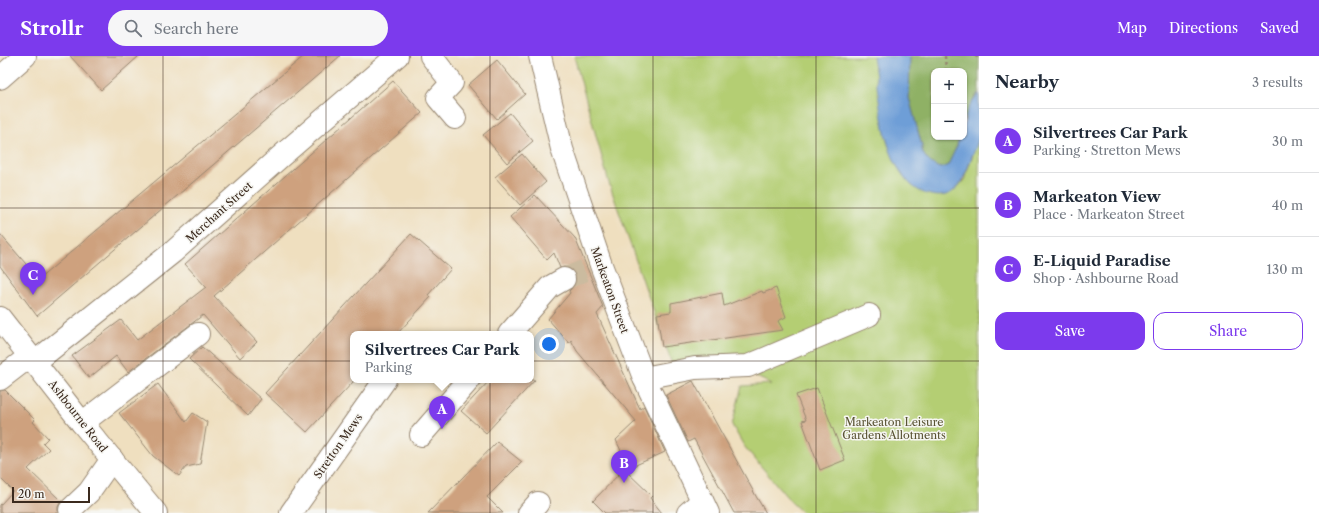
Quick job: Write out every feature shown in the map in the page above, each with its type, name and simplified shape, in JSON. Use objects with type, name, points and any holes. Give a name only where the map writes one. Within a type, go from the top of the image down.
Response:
[{"type":"street","points":[[0,78],[25,56]]},
{"type":"street","name":"Merchant Street","points":[[0,379],[33,359],[173,252],[397,56]]},
{"type":"street","points":[[431,56],[452,84],[438,98],[455,118]]},
{"type":"street","name":"Markeaton Street","points":[[540,56],[562,149],[594,267],[644,378],[699,509]]},
{"type":"street","points":[[512,331],[550,287],[564,279]]},
{"type":"street","points":[[644,378],[695,368],[748,366],[869,315]]},
{"type":"street","name":"Ashbourne Road","points":[[0,318],[82,423],[156,513]]},
{"type":"street","points":[[82,423],[198,334]]},
{"type":"street","name":"Stretton Mews","points":[[291,513],[383,383]]},
{"type":"street","points":[[421,435],[466,383]]},
{"type":"street","points":[[70,510],[89,492],[112,459]]},
{"type":"path","points":[[945,56],[946,68]]},
{"type":"path","points":[[975,56],[979,58]]},
{"type":"green space","name":"Markeaton Leisure Gardens Allotments","points":[[574,56],[873,56],[887,141],[897,166],[911,185],[933,195],[945,195],[955,190],[964,180],[979,137],[979,513],[803,513],[792,503],[744,446],[732,425],[742,386],[771,384],[737,367],[674,370],[609,183]]},
{"type":"green space","points":[[910,56],[979,56],[979,91],[967,114],[967,68],[931,68],[931,140],[958,140],[948,165],[943,168],[935,166],[931,163],[923,153],[909,98]]},
{"type":"water","points":[[873,56],[910,56],[909,98],[923,153],[931,163],[942,168],[948,165],[958,140],[967,140],[967,114],[971,104],[979,93],[979,136],[977,144],[963,179],[954,191],[940,196],[931,195],[920,191],[907,181],[897,166],[887,141]]},
{"type":"building","points":[[70,56],[139,56],[101,90]]},
{"type":"building","points":[[304,56],[340,56],[37,316],[0,266],[0,234],[39,279]]},
{"type":"building","points":[[497,60],[525,94],[497,119],[468,85]]},
{"type":"building","points":[[393,81],[422,113],[214,296],[257,342],[240,358],[203,315],[128,372],[116,356],[89,378],[72,356],[121,320],[137,340],[206,287],[185,264]]},
{"type":"building","points":[[510,113],[533,141],[507,163],[483,135]]},
{"type":"building","points":[[522,154],[546,182],[520,205],[495,177]]},
{"type":"building","points":[[535,195],[575,238],[603,307],[597,314],[640,409],[644,406],[665,452],[629,468],[616,440],[636,421],[577,351],[571,340],[569,343],[548,319],[575,285],[575,273],[570,268],[560,268],[554,253],[547,260],[510,217]]},
{"type":"building","points":[[411,234],[451,269],[428,295],[431,297],[400,331],[350,331],[350,383],[352,383],[307,432],[265,393]]},
{"type":"building","points":[[776,288],[786,317],[778,321],[783,330],[662,347],[657,314],[671,312],[671,303],[722,293],[724,306],[762,291],[763,293]]},
{"type":"building","points":[[202,347],[261,399],[248,416],[189,359]]},
{"type":"building","points":[[693,381],[766,513],[734,513],[694,439],[688,442],[666,395]]},
{"type":"building","points":[[487,383],[532,383],[486,433],[461,411]]},
{"type":"building","points":[[158,384],[186,422],[193,413],[207,422],[200,464],[186,467],[179,476],[153,456],[119,413]]},
{"type":"building","points":[[817,388],[845,460],[820,470],[802,421],[806,420],[796,395]]},
{"type":"building","points":[[5,390],[35,420],[33,422],[48,438],[43,443],[49,449],[28,469],[61,501],[58,507],[58,513],[0,513],[0,505],[13,491],[0,478],[0,391]]},
{"type":"building","points":[[497,442],[522,462],[487,497],[503,513],[428,513]]},
{"type":"building","points":[[624,469],[652,496],[650,498],[662,513],[605,513],[593,501]]},
{"type":"tunnel","points":[[564,279],[588,269]]},
{"type":"place","name":"E-Liquid Paradise","points":[[33,295]]},
{"type":"place","name":"Silvertrees Car Park","points":[[442,429]]},
{"type":"place","name":"Markeaton View","points":[[624,483]]}]
